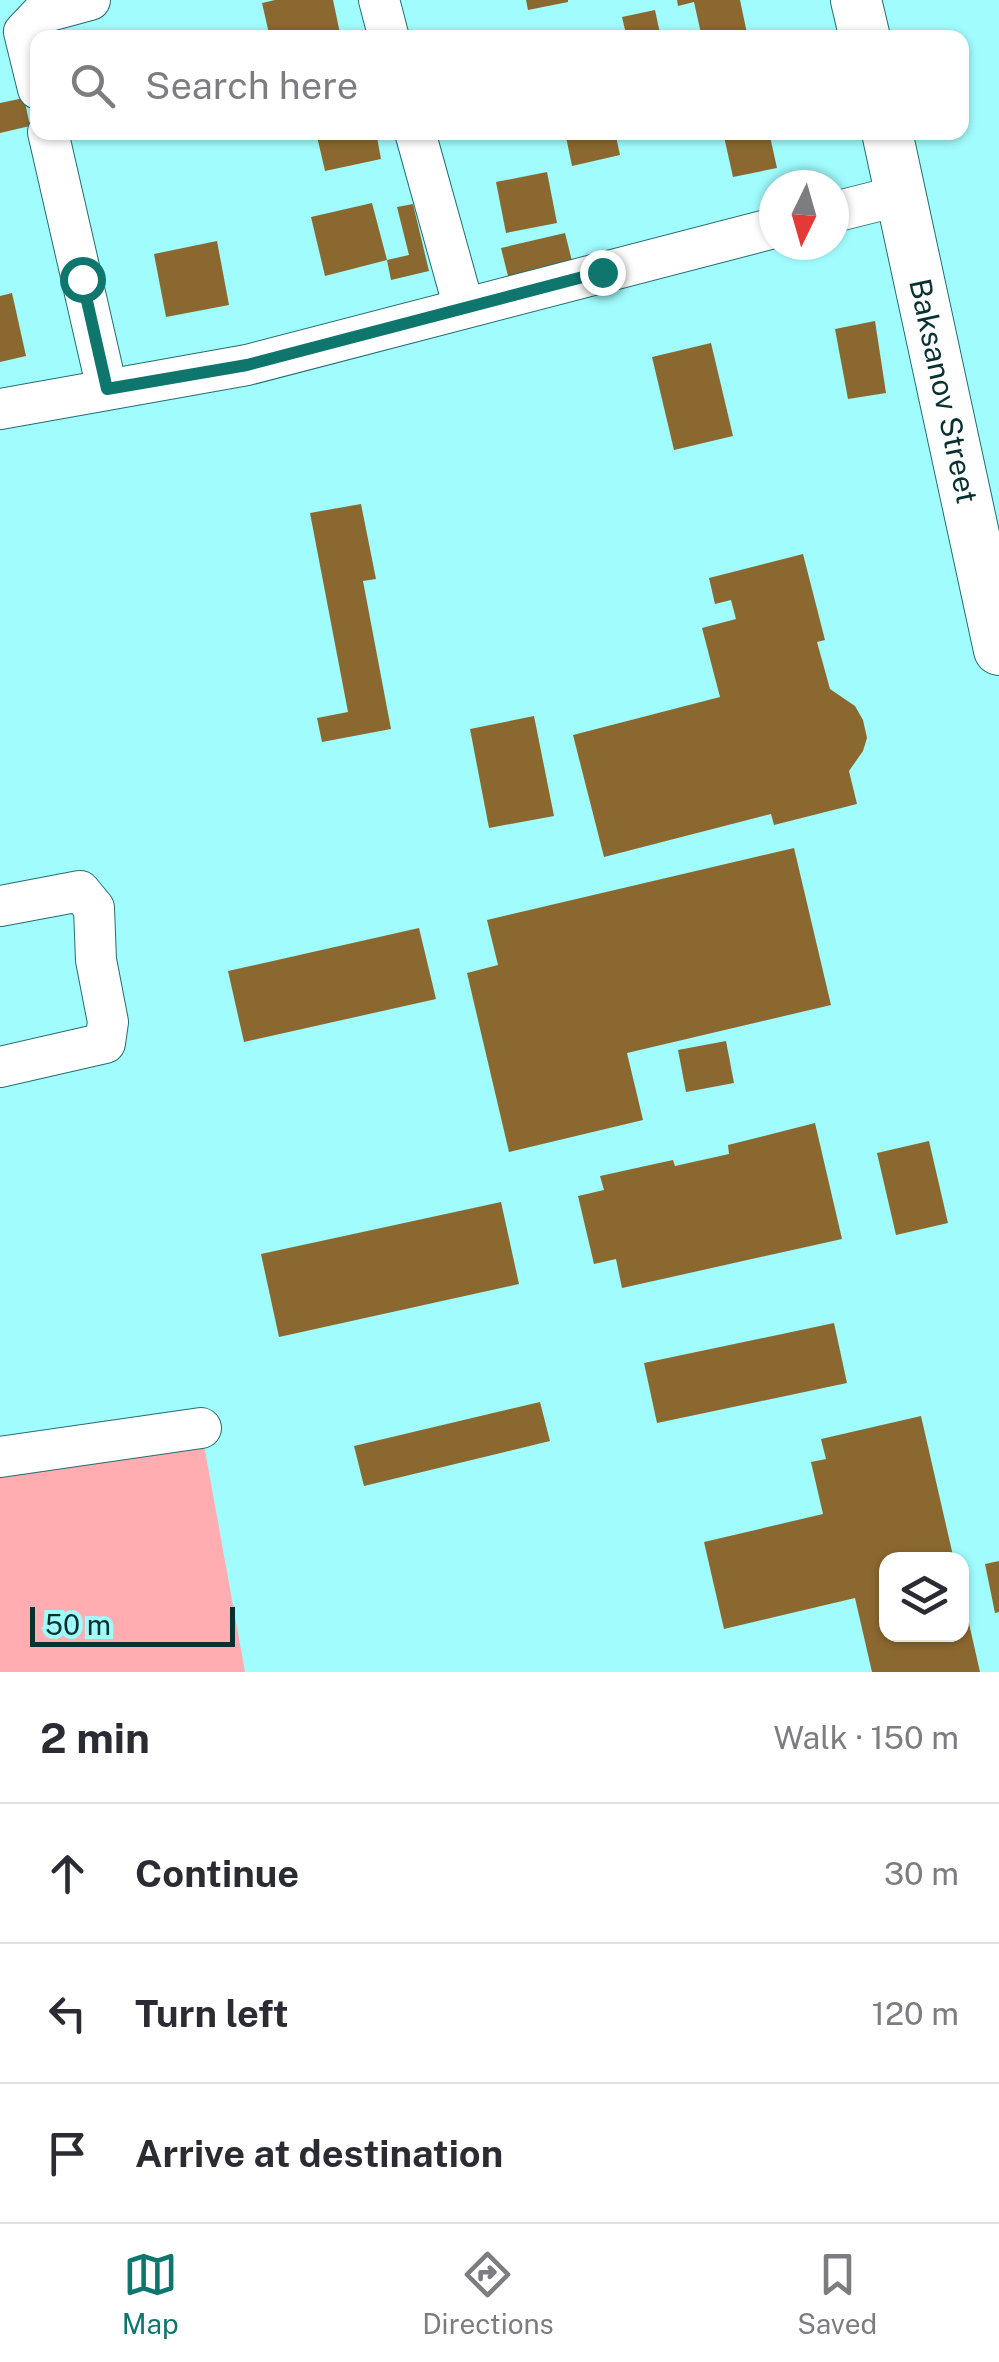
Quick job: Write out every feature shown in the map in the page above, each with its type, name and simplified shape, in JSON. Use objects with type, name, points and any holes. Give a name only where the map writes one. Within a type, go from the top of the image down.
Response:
[{"type":"main road","points":[[856,0],[863,30]]},
{"type":"main road","name":"Baksanov Street","points":[[889,140],[999,650]]},
{"type":"lane","points":[[30,72],[12,34],[42,14],[90,0]]},
{"type":"lane","points":[[379,0],[387,30]]},
{"type":"lane","points":[[50,140],[107,389]]},
{"type":"lane","points":[[417,140],[464,308]]},
{"type":"lane","points":[[849,208],[902,195]]},
{"type":"lane","points":[[0,409],[247,365],[759,232]]},
{"type":"lane","points":[[0,906],[80,892],[94,908],[96,960],[108,1022],[105,1043],[0,1067]]},
{"type":"lane","points":[[0,1456],[201,1428]]},
{"type":"shaded area","points":[[201,1428],[245,1672],[0,1672],[0,1457]]},
{"type":"building","points":[[333,0],[339,30],[268,30],[262,3]]},
{"type":"building","points":[[526,0],[568,0],[568,2],[528,10]]},
{"type":"building","points":[[677,0],[740,0],[746,30],[700,30],[694,2],[678,6]]},
{"type":"building","points":[[655,10],[659,30],[625,30],[622,17]]},
{"type":"building","points":[[24,98],[30,126],[0,133],[0,103]]},
{"type":"building","points":[[318,140],[377,140],[381,159],[325,171]]},
{"type":"building","points":[[567,140],[617,140],[620,155],[572,166]]},
{"type":"building","points":[[725,140],[771,140],[777,168],[733,177]]},
{"type":"building","points":[[547,172],[557,223],[506,233],[496,182]]},
{"type":"building","points":[[372,203],[387,260],[325,276],[311,217]]},
{"type":"building","points":[[413,204],[429,271],[391,280],[387,260],[409,255],[397,207]]},
{"type":"building","points":[[565,233],[574,269],[510,284],[501,248]]},
{"type":"building","points":[[217,241],[229,305],[166,317],[154,254]]},
{"type":"building","points":[[12,293],[26,356],[0,362],[0,296]]},
{"type":"building","points":[[875,321],[886,393],[848,399],[835,329]]},
{"type":"building","points":[[711,343],[733,436],[674,450],[652,357]]},
{"type":"building","points":[[361,504],[376,579],[363,581],[391,729],[322,742],[317,718],[348,712],[310,513]]},
{"type":"building","points":[[803,554],[825,640],[817,642],[830,689],[855,706],[867,738],[849,771],[857,804],[774,825],[771,814],[604,857],[573,735],[720,697],[702,628],[736,619],[731,600],[715,604],[709,578]]},
{"type":"building","points":[[534,716],[554,816],[489,828],[470,729]]},
{"type":"building","points":[[794,848],[831,1005],[627,1053],[643,1120],[509,1152],[467,973],[498,965],[487,920]]},
{"type":"building","points":[[419,928],[436,999],[244,1042],[228,971]]},
{"type":"building","points":[[726,1041],[734,1083],[686,1092],[678,1050]]},
{"type":"building","points":[[815,1123],[842,1239],[622,1288],[616,1259],[594,1264],[578,1196],[604,1190],[600,1176],[673,1160],[675,1166],[729,1154],[728,1145]]},
{"type":"building","points":[[929,1141],[948,1223],[896,1235],[877,1153]]},
{"type":"building","points":[[501,1202],[519,1284],[279,1337],[261,1254]]},
{"type":"building","points":[[834,1323],[847,1383],[657,1423],[644,1363]]},
{"type":"building","points":[[540,1402],[550,1441],[364,1486],[354,1446]]},
{"type":"building","points":[[921,1416],[952,1552],[879,1552],[879,1642],[969,1642],[969,1623],[980,1672],[872,1672],[855,1598],[724,1629],[704,1542],[823,1514],[811,1462],[826,1459],[821,1439]]},
{"type":"building","points":[[999,1561],[999,1612],[995,1613],[985,1564]]},
{"type":"route","points":[[82,279],[107,389],[247,365],[602,272]]}]
